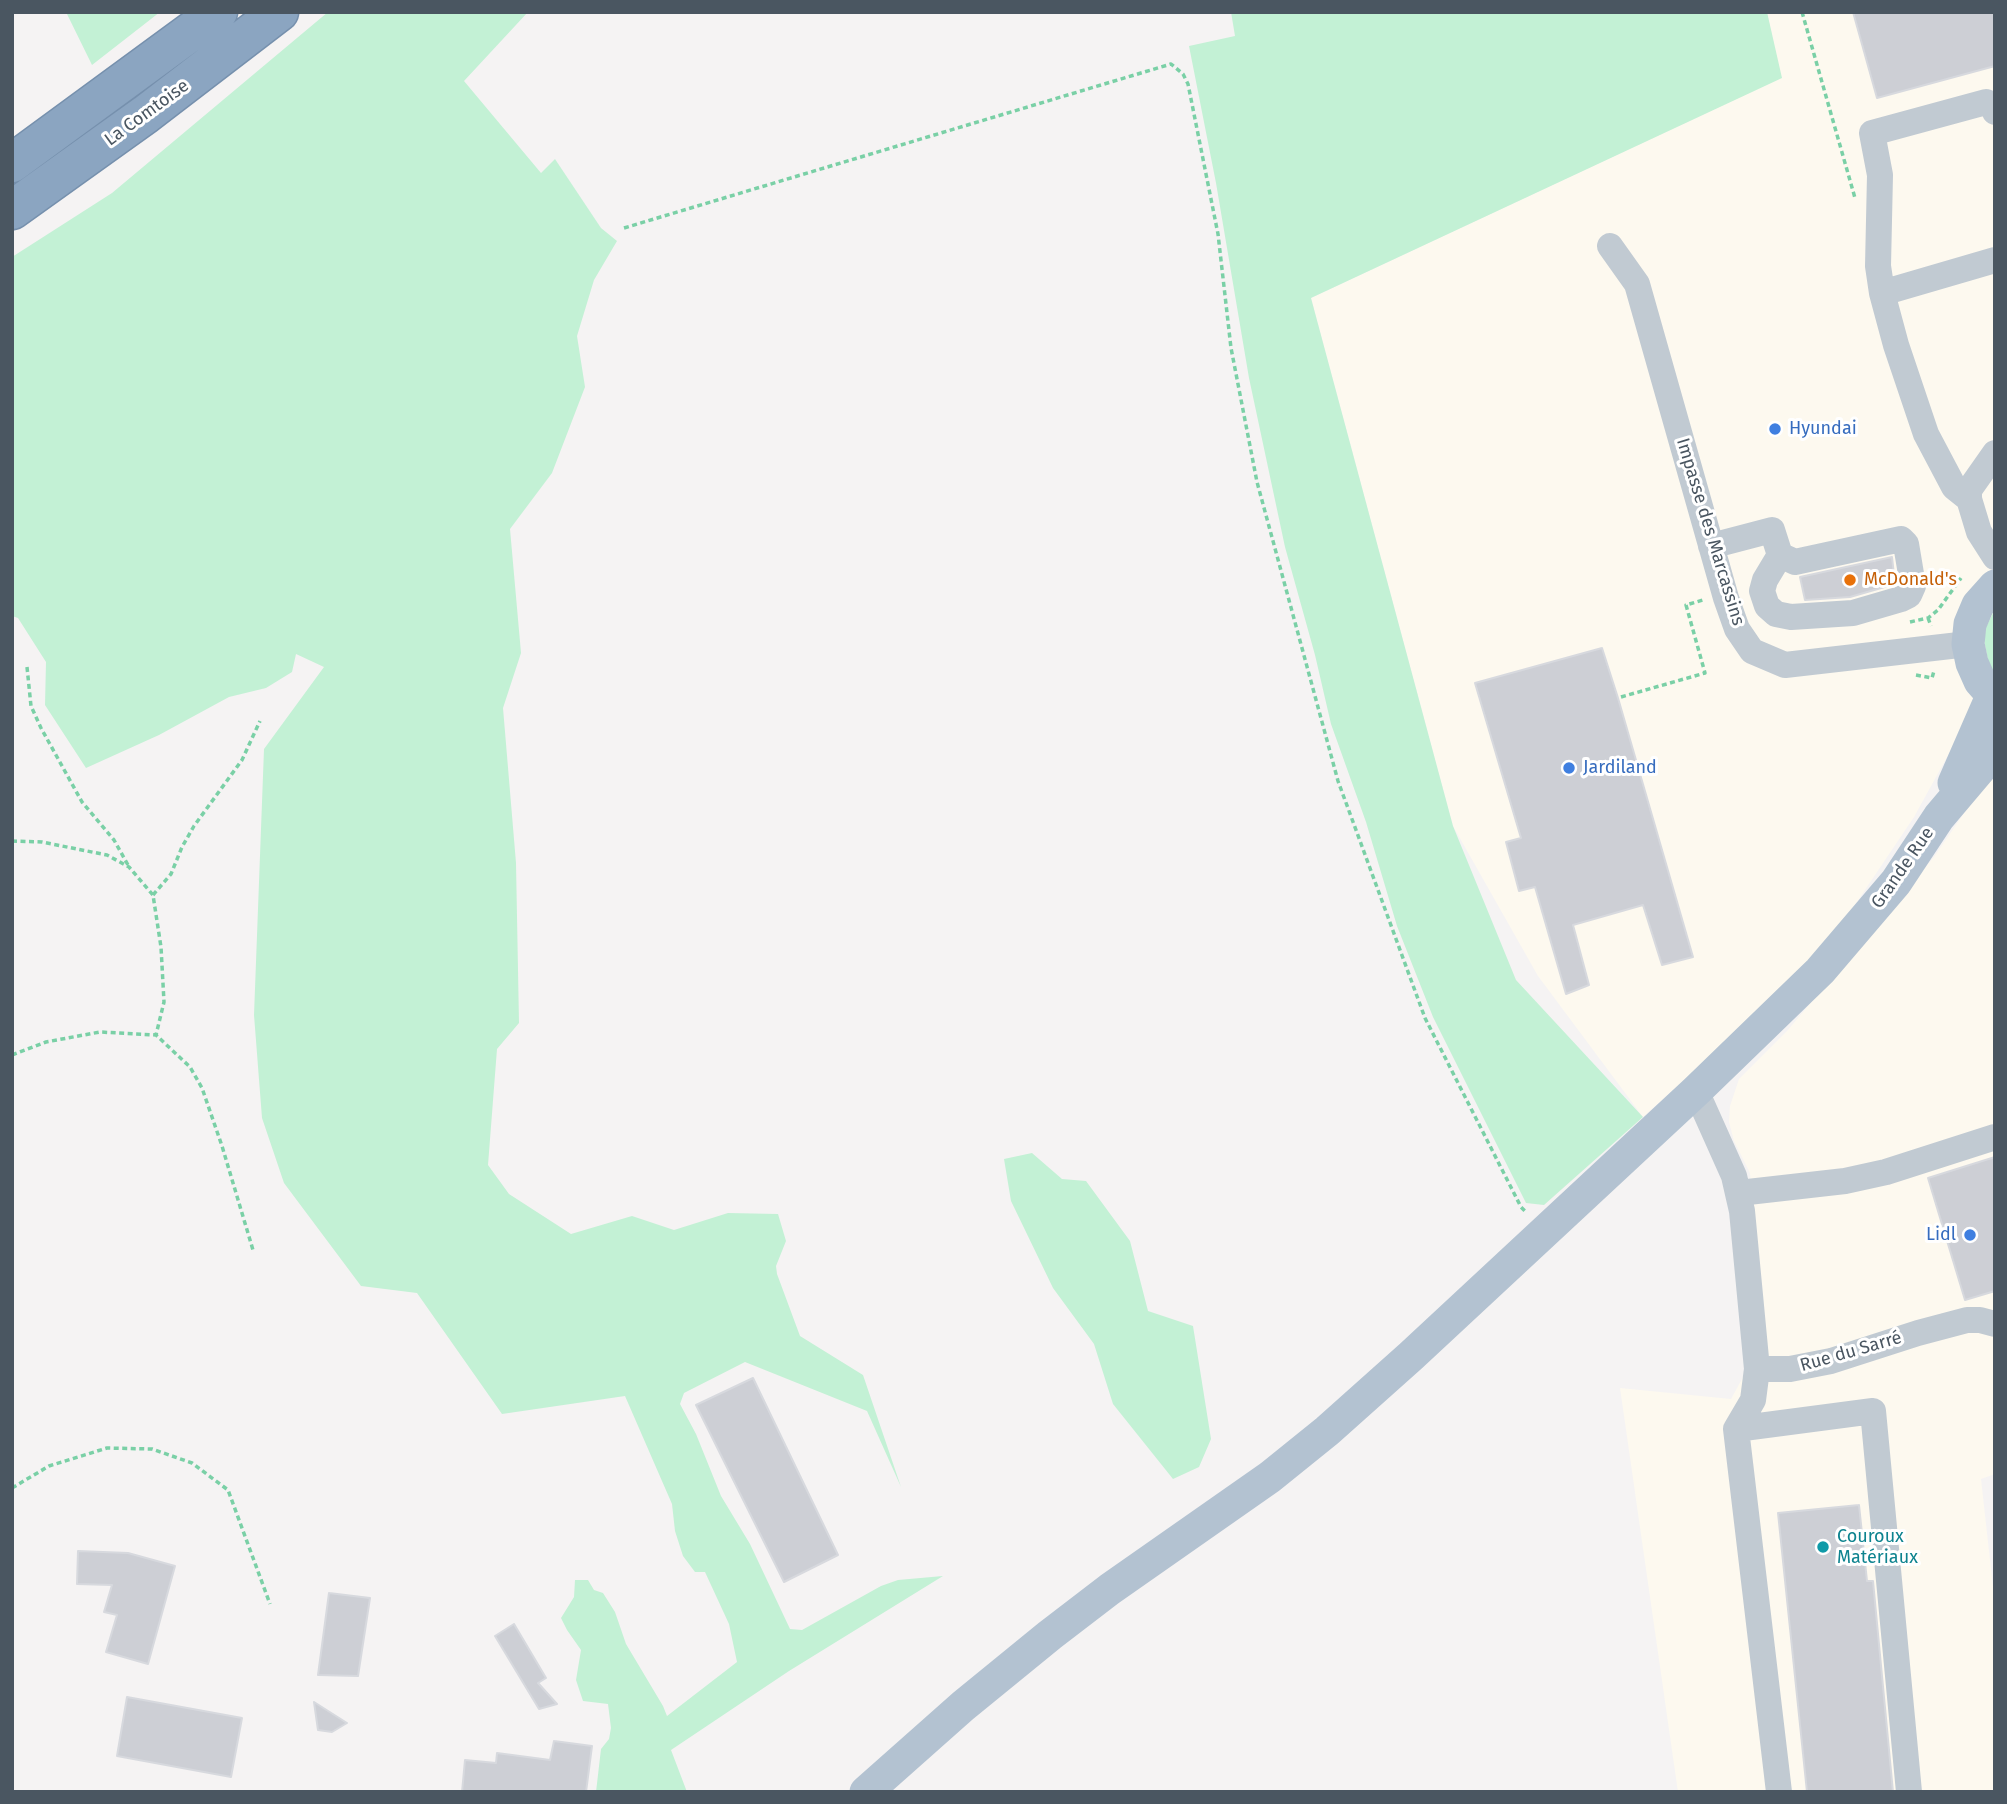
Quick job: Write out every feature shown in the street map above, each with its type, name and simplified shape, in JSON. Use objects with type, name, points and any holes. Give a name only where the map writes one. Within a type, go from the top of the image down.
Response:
[{"type":"highway","points":[[12,163],[218,12]]},
{"type":"highway","name":"La Comtoise","points":[[12,210],[146,114],[279,12]]},
{"type":"main road","points":[[1993,697],[1976,672],[1968,644],[1970,624],[1978,605],[1995,586]]},
{"type":"main road","name":"Grande Rue","points":[[1939,817],[1993,697]]},
{"type":"main road","name":"Grande Rue","points":[[866,1792],[963,1706],[1050,1635],[1270,1477],[1327,1431],[1411,1356],[1696,1091],[1820,971],[1867,919],[1896,882],[1939,817],[1995,751]]},
{"type":"street","points":[[1969,499],[1954,487],[1926,434],[1896,345],[1878,266],[1880,175],[1872,133],[1986,102],[1993,105],[1995,112]]},
{"type":"street","name":"Impasse des Marcassins","points":[[1610,246],[1637,285],[1711,546],[1738,629],[1752,651],[1785,665],[1968,644]]},
{"type":"street","points":[[1882,292],[1995,260]]},
{"type":"street","points":[[1995,453],[1969,490],[1969,499],[1979,531],[1995,558]]},
{"type":"street","points":[[1711,546],[1772,530],[1780,555],[1795,562],[1901,539],[1906,544],[1913,586],[1909,595],[1901,599],[1853,613],[1791,617],[1776,614],[1767,606],[1762,591],[1765,580],[1780,555]]},
{"type":"street","points":[[1696,1091],[1728,1159],[1739,1193],[1755,1336],[1756,1369],[1753,1400],[1736,1429],[1779,1792]]},
{"type":"street","points":[[1739,1193],[1845,1181],[1886,1172],[1995,1137]]},
{"type":"street","name":"Rue du Sarré","points":[[1756,1369],[1790,1369],[1831,1361],[1967,1320],[1995,1324]]},
{"type":"street","points":[[1736,1429],[1873,1411],[1909,1792]]},
{"type":"path","points":[[1802,12],[1857,205]]},
{"type":"path","points":[[624,228],[1171,64],[1183,74],[1191,95],[1217,234],[1231,348],[1257,482],[1338,781],[1425,1018],[1521,1207],[1545,1230]]},
{"type":"path","points":[[1621,696],[1706,673],[1686,605],[1706,599]]},
{"type":"path","points":[[27,667],[31,706],[41,728],[82,802],[114,840],[129,867],[153,895],[161,947],[164,1002],[156,1035]]},
{"type":"path","points":[[153,895],[171,874],[194,826],[242,760],[260,721]]},
{"type":"path","points":[[12,841],[42,842],[107,855],[129,867]]},
{"type":"path","points":[[12,1055],[46,1041],[100,1032],[156,1035],[190,1067],[202,1088],[253,1250]]},
{"type":"path","points":[[12,1488],[49,1466],[107,1448],[152,1449],[192,1463],[228,1490],[270,1604]]},
{"type":"shaded area","points":[[1767,12],[1995,12],[1995,735],[1969,717],[1914,817],[1836,933],[1717,1051],[1643,1117],[1538,976],[1453,826],[1311,298],[1781,78]]},
{"type":"shaded area","points":[[1995,768],[1995,1474],[1981,1479],[1995,1605],[1995,1792],[1678,1792],[1620,1388],[1731,1399],[1766,1335],[1750,1173],[1734,1141],[1729,1122],[1730,1106],[1739,1079],[1787,1031],[1934,857]]},
{"type":"green space","points":[[66,12],[160,12],[92,65]]},
{"type":"green space","points":[[328,12],[528,12],[464,81],[541,173],[555,159],[601,228],[617,241],[594,280],[577,336],[585,387],[552,473],[510,529],[521,653],[503,708],[516,863],[519,1023],[497,1049],[488,1165],[509,1194],[571,1234],[632,1216],[674,1230],[728,1213],[778,1214],[786,1241],[776,1266],[777,1274],[800,1336],[863,1375],[901,1487],[867,1411],[745,1362],[684,1393],[680,1404],[696,1434],[721,1496],[750,1544],[790,1629],[802,1630],[881,1586],[898,1580],[943,1576],[789,1671],[671,1750],[687,1792],[596,1792],[601,1749],[609,1739],[611,1728],[608,1704],[583,1701],[576,1680],[581,1650],[561,1618],[574,1597],[575,1580],[588,1580],[594,1590],[603,1593],[615,1612],[626,1644],[667,1716],[737,1662],[729,1624],[705,1572],[695,1572],[683,1556],[675,1531],[672,1504],[625,1396],[502,1414],[417,1293],[361,1286],[284,1183],[262,1118],[254,1015],[264,749],[324,667],[296,654],[292,672],[266,688],[229,697],[159,735],[86,768],[45,705],[46,662],[18,618],[12,616],[12,257],[112,193]]},
{"type":"green space","points":[[1231,12],[1767,12],[1782,78],[1311,298],[1453,826],[1516,980],[1643,1117],[1544,1205],[1526,1203],[1433,1017],[1397,926],[1366,822],[1331,724],[1285,547],[1249,378],[1216,183],[1189,46],[1235,36]]},
{"type":"green space","points":[[1995,609],[1995,674],[1989,665],[1984,640],[1986,627]]},
{"type":"green space","points":[[1032,1153],[1062,1179],[1086,1181],[1130,1241],[1148,1311],[1193,1326],[1211,1439],[1199,1467],[1173,1479],[1113,1404],[1094,1344],[1053,1288],[1011,1201],[1004,1159]]},
{"type":"building","points":[[1853,12],[1995,12],[1995,66],[1877,98]]},
{"type":"building","name":"McDonald's","points":[[1892,557],[1895,584],[1850,597],[1805,600],[1800,577]]},
{"type":"building","name":"Jardiland","points":[[1602,648],[1693,957],[1662,965],[1643,905],[1573,925],[1589,985],[1566,994],[1535,887],[1519,891],[1506,842],[1521,838],[1475,683]]},
{"type":"building","name":"Lidl","points":[[1995,1157],[1995,1291],[1965,1300],[1928,1178]]},
{"type":"building","points":[[753,1378],[838,1555],[784,1582],[696,1405]]},
{"type":"building","points":[[1859,1505],[1867,1581],[1873,1581],[1893,1792],[1807,1792],[1778,1513]]},
{"type":"building","points":[[78,1551],[128,1553],[175,1566],[148,1664],[106,1652],[117,1615],[104,1612],[112,1585],[77,1584]]},
{"type":"building","points":[[329,1593],[370,1598],[358,1676],[318,1675]]},
{"type":"building","points":[[514,1624],[546,1678],[538,1683],[557,1704],[539,1709],[495,1636]]},
{"type":"building","points":[[127,1697],[242,1718],[231,1777],[117,1756]]},
{"type":"building","points":[[314,1702],[347,1723],[332,1732],[318,1730]]},
{"type":"building","points":[[554,1741],[592,1746],[586,1792],[462,1792],[465,1760],[496,1763],[497,1753],[550,1760]]},
{"type":"place","name":"Hyundai","points":[[1775,429]]},
{"type":"place","name":"McDonald's","points":[[1850,580]]},
{"type":"place","name":"Jardiland","points":[[1569,768]]},
{"type":"place","name":"Lidl","points":[[1970,1235]]},
{"type":"place","name":"Couroux Matériaux","points":[[1823,1547]]}]
